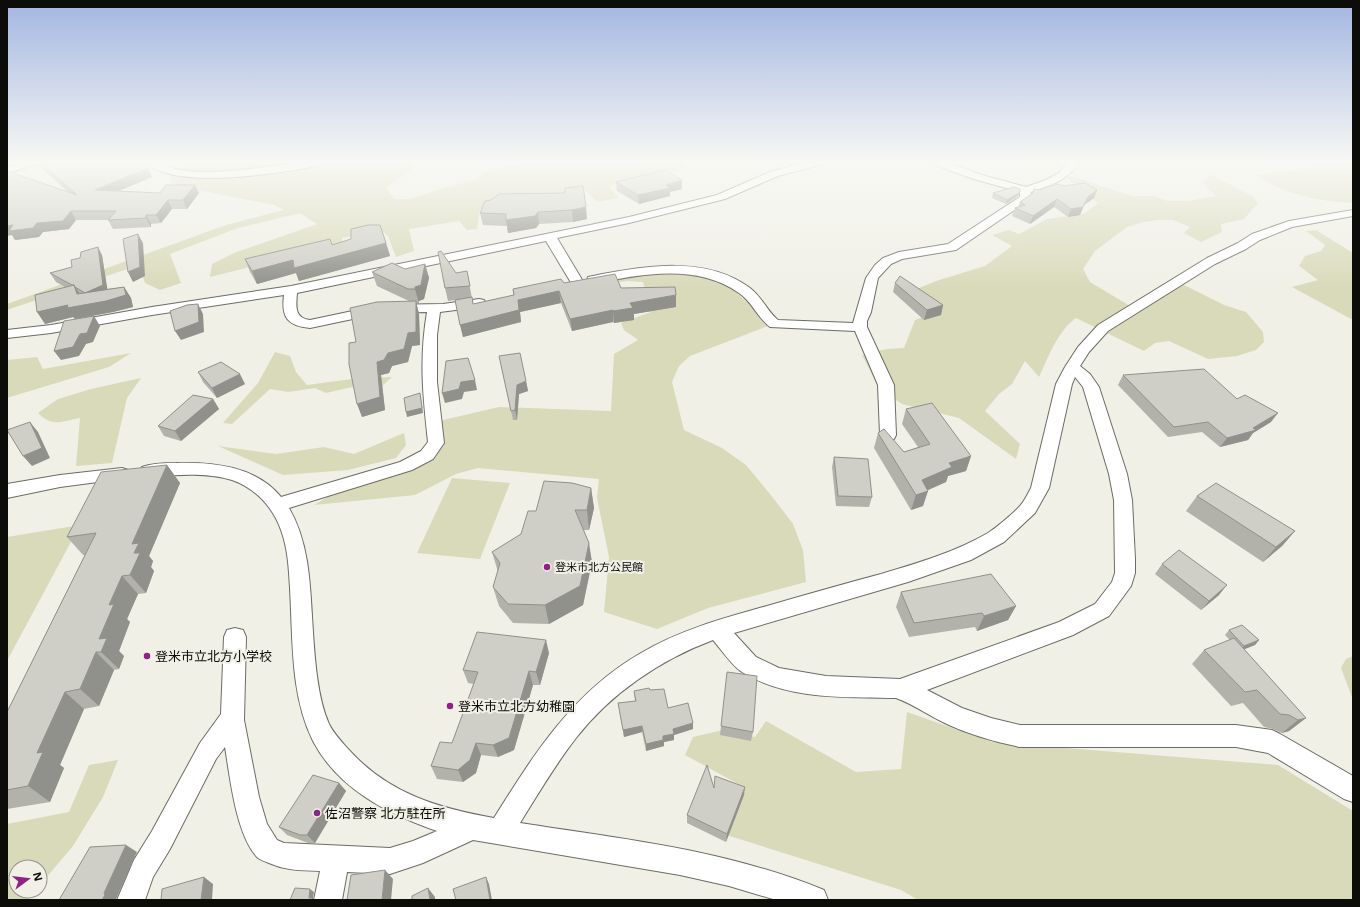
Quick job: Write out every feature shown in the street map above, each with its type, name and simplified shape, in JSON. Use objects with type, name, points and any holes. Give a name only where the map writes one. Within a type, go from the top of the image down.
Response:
[{"type":"street","points":[[7,334],[51,329],[152,311],[291,290],[629,220],[692,204]]},
{"type":"street","points":[[888,435],[886,385],[860,327],[860,321],[864,312],[872,278],[879,268],[887,261],[899,256],[952,248],[1017,204]]},
{"type":"street","points":[[500,832],[542,764],[568,729],[595,701],[623,677],[648,660],[680,643],[717,629],[901,576],[964,555],[997,537],[1029,508],[1040,488],[1064,384],[1072,367],[1083,350],[1103,328],[1211,261],[1242,246],[1256,237],[1277,228],[1302,221],[1353,213]]},
{"type":"street","points":[[550,236],[572,284],[629,273],[674,270],[710,274],[723,278],[744,290],[775,324],[860,327]]},
{"type":"street","points":[[291,290],[288,305],[292,316],[299,323],[310,324],[381,309],[434,308],[495,301]]},
{"type":"street","points":[[278,505],[406,466],[427,455],[436,443],[428,382],[430,336],[434,308]]},
{"type":"street","points":[[901,689],[1066,629],[1102,610],[1121,586],[1125,573],[1125,559],[1123,500],[1118,474],[1091,387],[1085,378],[1072,367]]},
{"type":"street","points":[[7,491],[60,481],[164,469],[219,471],[248,479],[269,495],[278,505],[284,513],[291,531],[296,551],[302,641],[309,693],[321,731],[333,750],[351,770],[374,789],[405,807],[444,820],[500,832],[700,866],[781,887],[814,900]]},
{"type":"street","points":[[717,629],[748,664],[776,678],[826,686],[901,689],[956,717],[992,729],[1020,736],[1236,736],[1272,742],[1353,790]]},
{"type":"street","points":[[235,637],[232,718],[246,797],[256,831],[268,849],[284,856],[390,860],[414,854],[473,826]]},
{"type":"street","points":[[131,900],[143,869],[161,840],[208,751],[232,718]]},
{"type":"street","points":[[328,900],[336,858]]},
{"type":"green space","points":[[271,204],[487,204],[480,209],[477,229],[467,230],[459,221],[409,229],[414,251],[396,257],[388,236],[382,231],[342,238],[342,244],[210,277],[212,264],[234,253],[317,224],[300,213],[238,228],[170,254],[181,283],[160,290],[145,283],[139,265],[7,310],[7,304],[226,225],[284,210]]},
{"type":"green space","points":[[1096,204],[1257,204],[1244,219],[1221,224],[1222,232],[1201,242],[1184,233],[1190,227],[1173,220],[1143,222],[1127,227],[1095,251],[1083,269],[1090,282],[1130,306],[1176,281],[1224,305],[1246,312],[1263,332],[1264,342],[1256,350],[1237,356],[1208,359],[1169,341],[1155,343],[1144,351],[1076,318],[1069,324],[1059,337],[1039,377],[1025,361],[1012,384],[999,394],[985,411],[1020,444],[1016,459],[959,418],[902,404],[879,388],[862,355],[887,349],[904,348],[915,320],[937,312],[912,291],[936,281],[985,266],[1012,246],[992,235],[1009,230],[1019,234],[1047,219],[1084,214]]},
{"type":"green space","points":[[1316,230],[1353,253],[1353,320],[1292,287],[1318,280],[1299,266],[1305,256],[1321,251],[1325,245],[1306,231]]},
{"type":"green space","points":[[666,274],[699,275],[718,280],[739,294],[768,326],[690,356],[679,366],[672,382],[684,430],[722,448],[746,465],[793,524],[803,550],[806,582],[708,608],[657,629],[604,612],[609,557],[597,498],[599,479],[478,468],[456,474],[415,495],[314,505],[339,490],[396,475],[427,447],[426,424],[499,407],[611,411],[614,354],[638,340],[624,330],[621,323],[651,312],[643,282],[627,281],[571,290],[573,281],[592,278]]},
{"type":"green space","points":[[275,352],[290,356],[296,372],[307,385],[352,379],[392,377],[370,397],[365,384],[326,393],[315,388],[288,392],[270,389],[232,424],[223,423],[258,383]]},
{"type":"green space","points":[[131,353],[109,367],[7,398],[7,360],[37,357],[43,369]]},
{"type":"green space","points":[[141,378],[127,398],[112,463],[76,466],[80,418],[63,422],[53,422],[43,418],[38,413],[58,399],[91,389]]},
{"type":"green space","points":[[404,433],[406,445],[396,458],[348,470],[283,475],[218,446],[276,454],[324,447],[354,454]]},
{"type":"green space","points":[[452,478],[510,483],[480,559],[417,553]]},
{"type":"green space","points":[[80,525],[7,661],[7,537]]},
{"type":"green space","points":[[1353,656],[1353,700],[1341,668],[1346,659]]},
{"type":"green space","points":[[907,712],[992,742],[1278,765],[1353,811],[1353,900],[918,900],[901,890],[720,833],[740,785],[685,755],[693,737],[723,730],[755,737],[766,721],[856,772],[901,769]]},
{"type":"green space","points":[[118,760],[103,797],[73,846],[48,876],[48,859],[8,859],[8,899],[28,899],[7,900],[7,824],[69,812],[89,765]]},
{"type":"building","points":[[7,204],[165,204],[156,215],[146,215],[146,218],[108,220],[116,211],[71,211],[63,221],[37,223],[33,228],[9,231],[13,225],[7,226]]},
{"type":"building","points":[[484,204],[586,204],[586,207],[572,210],[538,212],[535,216],[506,220],[506,214],[480,213]]},
{"type":"building","points":[[1024,204],[1049,204],[1033,216],[1015,208],[1025,205]]},
{"type":"building","points":[[1064,204],[1084,204],[1083,207],[1071,209]]},
{"type":"building","points":[[368,225],[380,225],[386,243],[294,268],[293,260],[252,271],[245,259],[330,239],[332,245],[351,239],[351,229]]},
{"type":"building","points":[[138,234],[140,267],[128,272],[123,239]]},
{"type":"building","points":[[98,247],[103,285],[85,293],[74,285],[50,273],[72,267],[71,260],[80,258],[81,252]]},
{"type":"building","points":[[441,251],[456,273],[467,271],[470,286],[445,288],[438,252]]},
{"type":"building","points":[[392,263],[405,269],[425,264],[421,285],[415,287],[415,289],[408,289],[372,272]]},
{"type":"building","points":[[615,274],[621,288],[675,287],[676,295],[630,303],[633,308],[613,310],[570,319],[559,291],[518,300],[519,310],[460,325],[455,300],[472,297],[473,304],[514,295],[513,289],[561,279],[564,283]]},
{"type":"building","points":[[900,276],[943,305],[927,310],[895,283]]},
{"type":"building","points":[[74,285],[77,294],[124,287],[126,295],[106,301],[67,308],[68,305],[37,312],[35,295]]},
{"type":"building","points":[[416,301],[416,332],[408,333],[404,349],[388,353],[384,360],[377,362],[380,397],[357,404],[349,364],[349,343],[356,342],[350,308],[377,302]]},
{"type":"building","points":[[198,304],[199,322],[175,331],[170,311],[187,305]]},
{"type":"building","points":[[94,316],[87,333],[80,334],[73,347],[54,351],[64,321]]},
{"type":"building","points":[[520,353],[526,381],[517,385],[515,410],[511,411],[499,356]]},
{"type":"building","points":[[468,358],[475,380],[461,382],[459,389],[442,393],[446,361]]},
{"type":"building","points":[[221,362],[240,374],[212,388],[198,372]]},
{"type":"building","points":[[1204,369],[1237,399],[1245,395],[1278,413],[1253,428],[1256,430],[1227,438],[1208,422],[1174,427],[1123,375]]},
{"type":"building","points":[[420,393],[422,408],[406,412],[404,398]]},
{"type":"building","points":[[193,395],[213,399],[175,431],[158,426]]},
{"type":"building","points":[[932,403],[971,456],[949,463],[952,467],[922,480],[928,491],[916,495],[878,433],[884,429],[904,452],[930,444],[906,409]]},
{"type":"building","points":[[30,422],[42,448],[23,456],[7,430]]},
{"type":"building","points":[[834,457],[868,459],[872,497],[838,496]]},
{"type":"building","points":[[167,465],[132,544],[139,543],[134,553],[140,553],[130,575],[122,576],[109,605],[114,604],[99,639],[107,638],[101,652],[96,652],[80,689],[65,692],[37,753],[43,752],[28,786],[7,790],[7,712],[96,533],[67,537],[101,472]]},
{"type":"building","name":"登米市北方公民館","points":[[544,481],[572,483],[591,488],[587,510],[575,510],[589,543],[580,586],[545,605],[508,604],[493,587],[500,563],[492,552],[521,534],[528,511],[536,511]]},
{"type":"building","points":[[1216,483],[1295,531],[1276,547],[1197,496]]},
{"type":"building","points":[[1179,550],[1227,585],[1209,601],[1162,564]]},
{"type":"building","points":[[991,574],[1016,606],[984,616],[982,613],[914,623],[901,592]]},
{"type":"building","points":[[1242,625],[1259,640],[1244,646],[1229,630]]},
{"type":"building","points":[[477,632],[546,640],[536,672],[529,671],[509,738],[493,745],[476,743],[470,760],[458,770],[431,766],[440,742],[452,743],[478,672],[463,670]]},
{"type":"building","points":[[1234,638],[1306,718],[1298,720],[1289,715],[1280,714],[1257,690],[1245,692],[1204,650]]},
{"type":"building","points":[[727,672],[757,676],[753,732],[721,726]]},
{"type":"building","points":[[649,688],[650,690],[664,689],[668,708],[688,703],[693,723],[673,729],[674,734],[663,736],[663,740],[646,744],[642,726],[623,730],[618,703],[636,701],[634,691]]},
{"type":"building","points":[[707,765],[714,788],[715,776],[745,787],[727,834],[687,815]]},
{"type":"building","points":[[313,775],[339,783],[307,835],[300,835],[279,827]]},
{"type":"building","points":[[126,845],[102,900],[59,900],[90,847]]},
{"type":"building","points":[[385,870],[382,900],[347,900],[351,875]]},
{"type":"building","points":[[204,877],[201,900],[161,900],[162,889]]},
{"type":"building","points":[[486,877],[490,900],[456,900],[453,889]]},
{"type":"building","points":[[295,888],[310,889],[309,898],[313,898],[312,900],[290,900]]},
{"type":"building","points":[[428,888],[430,900],[412,900],[412,896]]},
{"type":"place","name":"登米市北方公民館","points":[[547,567]]},
{"type":"place","name":"登米市立北方小学校","points":[[147,656]]},
{"type":"place","name":"登米市立北方幼稚園","points":[[450,706]]},
{"type":"place","name":"佐沼警察 北方駐在所","points":[[317,813]]}]
